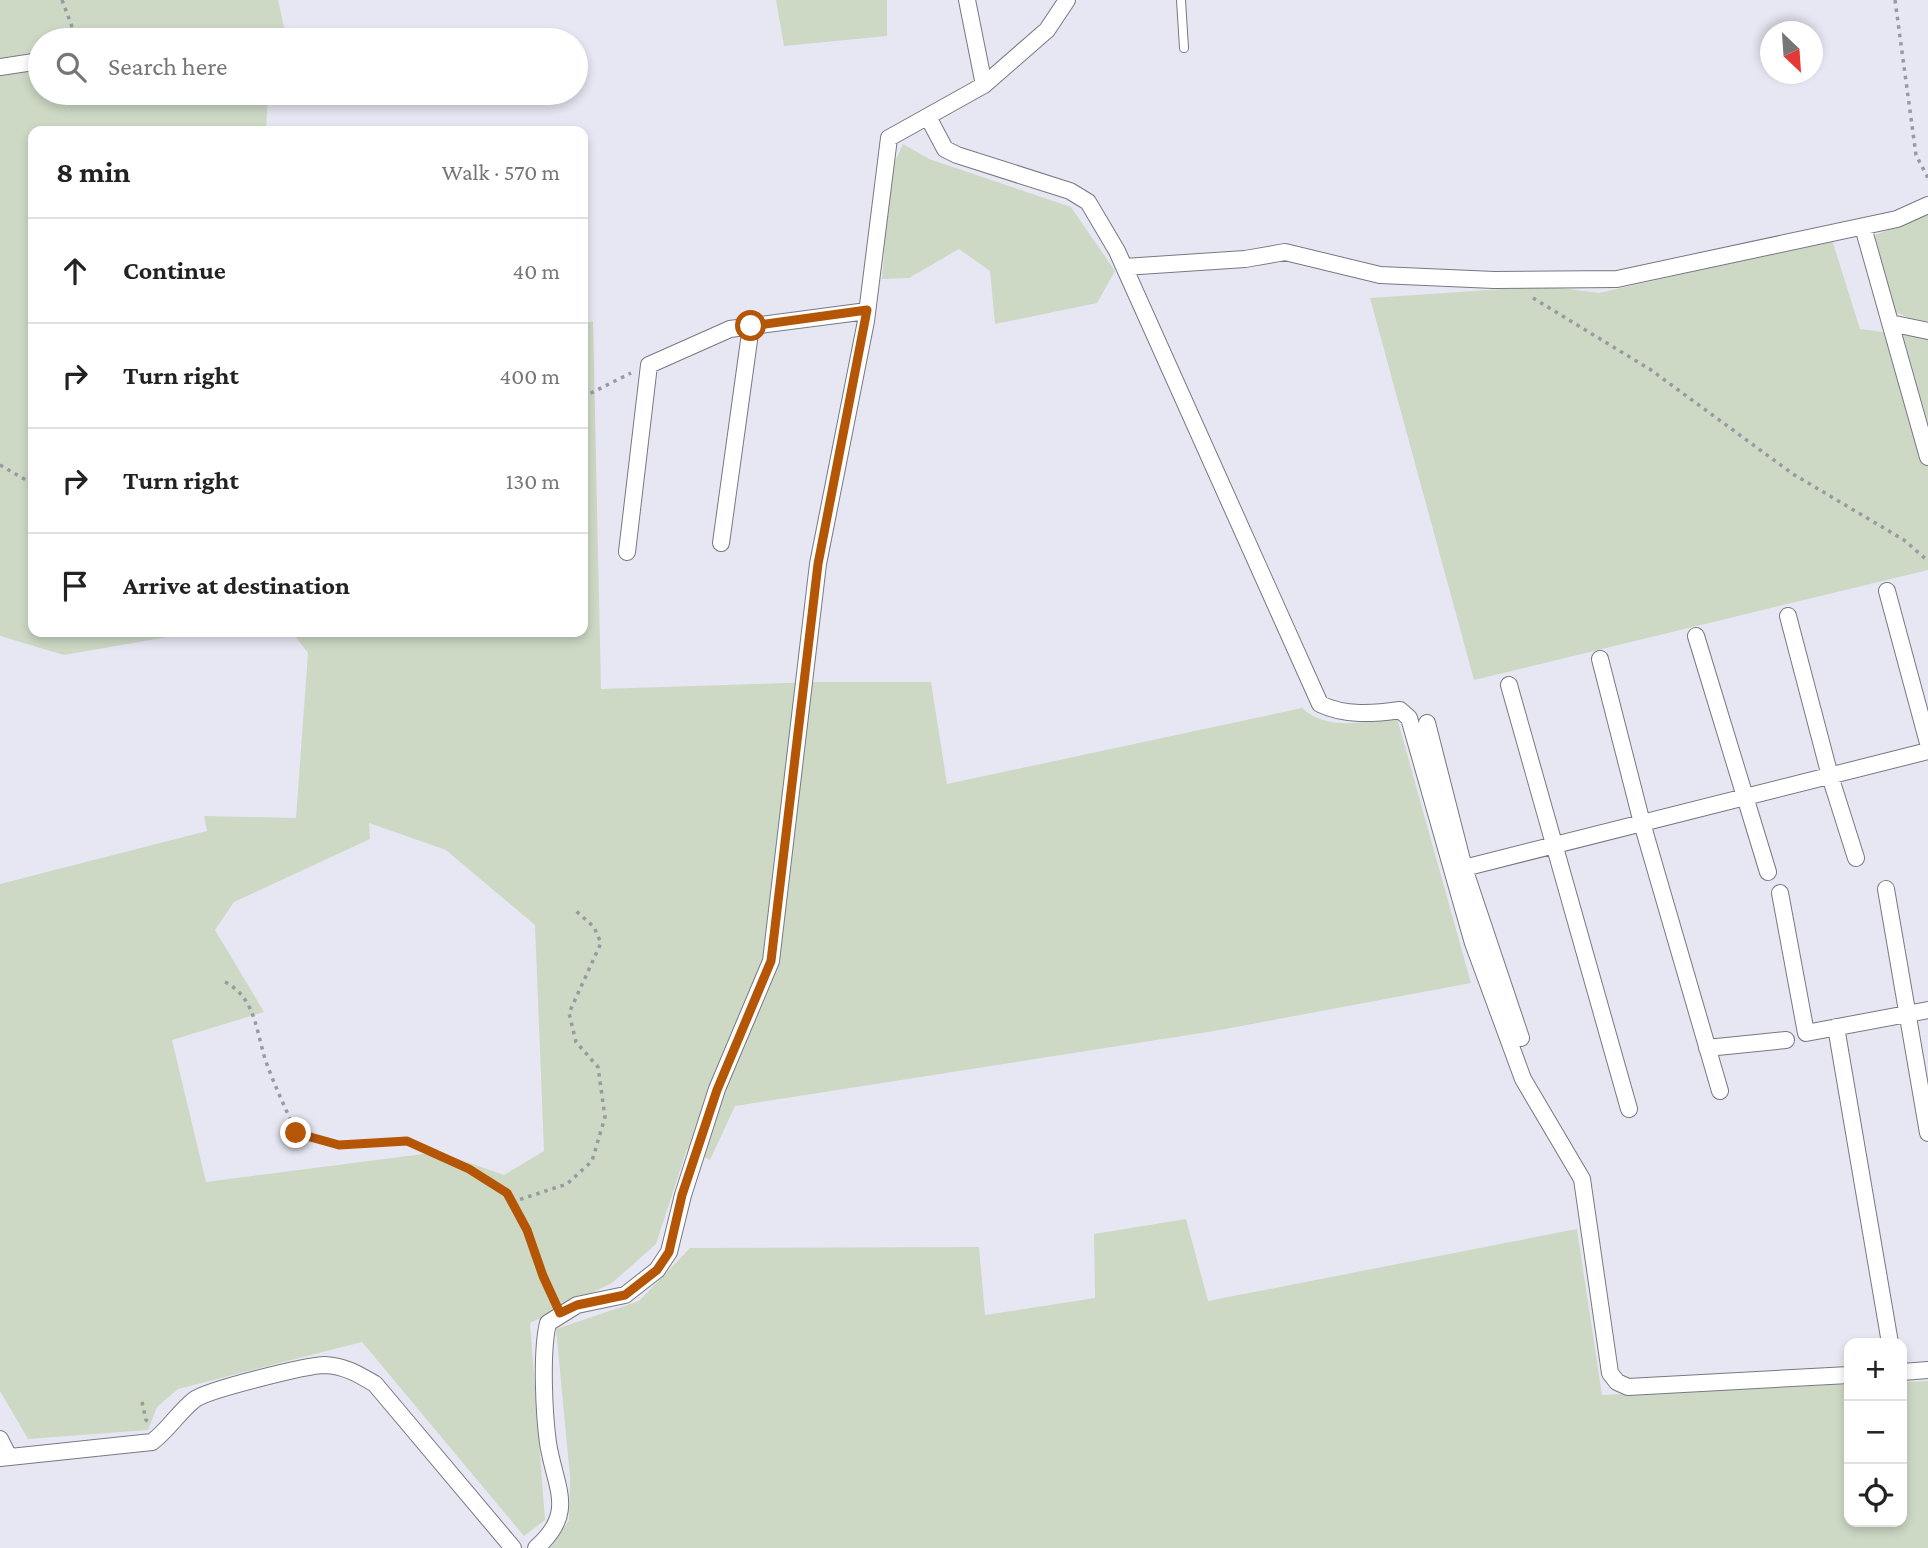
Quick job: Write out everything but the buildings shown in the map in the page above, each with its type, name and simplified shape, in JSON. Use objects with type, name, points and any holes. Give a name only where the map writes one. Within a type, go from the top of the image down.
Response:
[{"type":"street","points":[[967,0],[984,85]]},
{"type":"street","points":[[536,1548],[554,1529],[561,1510],[561,1494],[548,1443],[544,1340],[548,1323],[560,1313],[577,1305],[625,1295],[657,1270],[669,1252],[682,1195],[717,1090],[771,961],[818,564],[867,310],[889,138],[984,85],[1047,30],[1067,0]]},
{"type":"street","points":[[0,67],[28,63]]},
{"type":"street","points":[[928,117],[945,149],[1070,191],[1087,202],[1124,267],[1320,704],[1345,712],[1377,714],[1400,710],[1409,718],[1473,943],[1522,1079],[1582,1179],[1610,1373],[1617,1382],[1628,1387],[1844,1374]]},
{"type":"street","points":[[1124,267],[1245,259],[1285,252],[1380,275],[1505,280],[1617,279],[1897,219],[1928,205]]},
{"type":"street","points":[[1863,227],[1928,457]]},
{"type":"street","points":[[627,552],[649,365],[730,329],[867,310]]},
{"type":"street","points":[[1890,323],[1928,331]]},
{"type":"street","points":[[721,543],[751,326]]},
{"type":"street","points":[[1887,591],[1928,743]]},
{"type":"street","points":[[1788,616],[1829,776],[1856,858]]},
{"type":"street","points":[[1696,636],[1743,798],[1768,872]]},
{"type":"street","points":[[1600,659],[1642,823],[1720,1091]]},
{"type":"street","points":[[1509,685],[1629,1108]]},
{"type":"street","points":[[1427,723],[1464,868],[1521,1038]]},
{"type":"street","points":[[1464,868],[1928,751]]},
{"type":"street","points":[[1886,889],[1928,1133]]},
{"type":"street","points":[[1780,892],[1806,1033],[1928,1010]]},
{"type":"street","points":[[1836,1027],[1889,1338]]},
{"type":"street","points":[[1707,1048],[1786,1040]]},
{"type":"street","points":[[0,1438],[5,1457],[152,1442],[195,1398],[227,1387],[322,1365],[346,1368],[375,1384],[513,1548]]},
{"type":"street","points":[[1907,1372],[1928,1370]]},
{"type":"lane","points":[[1181,0],[1184,48]]},
{"type":"path","points":[[62,0],[72,28]]},
{"type":"path","points":[[1895,0],[1916,155],[1928,177]]},
{"type":"path","points":[[1505,280],[1651,370],[1793,474],[1904,540],[1928,561]]},
{"type":"path","points":[[588,395],[649,365]]},
{"type":"path","points":[[0,464],[28,481]]},
{"type":"path","points":[[1920,554],[1928,554]]},
{"type":"path","points":[[512,1202],[567,1184],[592,1161],[606,1117],[598,1067],[576,1042],[569,1013],[601,943],[594,927],[575,910]]},
{"type":"path","points":[[225,982],[236,987],[258,1024],[267,1064],[296,1133],[339,1145],[407,1141],[469,1169],[507,1193],[527,1230],[543,1276],[560,1313]]},
{"type":"green space","points":[[0,0],[278,0],[284,28],[28,28],[28,105],[267,105],[266,126],[28,126],[28,637],[168,637],[64,655],[0,636]]},
{"type":"green space","points":[[776,0],[887,0],[887,36],[784,46]]},
{"type":"green space","points":[[903,144],[929,159],[1071,207],[1115,271],[1097,303],[995,324],[990,271],[959,249],[909,278],[882,279],[890,173]]},
{"type":"green space","points":[[1928,215],[1928,321],[1916,321],[1893,311],[1875,235]]},
{"type":"green space","points":[[1832,240],[1860,329],[1928,338],[1928,570],[1474,680],[1370,298],[1547,286],[1599,293]]},
{"type":"green space","points":[[593,321],[601,689],[816,682],[931,682],[947,784],[1302,708],[1323,720],[1335,723],[1397,718],[1471,983],[1214,1031],[735,1106],[710,1160],[687,1149],[656,1244],[612,1283],[530,1323],[545,1520],[524,1536],[362,1342],[178,1389],[157,1407],[148,1430],[28,1439],[0,1391],[0,884],[207,831],[204,816],[296,818],[308,653],[296,637],[588,637],[588,322]],"holes":[[[369,823],[446,850],[535,925],[544,1151],[504,1175],[439,1152],[206,1182],[172,1040],[264,1012],[215,930],[234,902],[370,839]]]},
{"type":"green space","points":[[1186,1219],[1208,1301],[1577,1229],[1602,1395],[1844,1384],[1844,1527],[1907,1527],[1907,1382],[1928,1381],[1928,1548],[550,1548],[569,1520],[570,1477],[556,1329],[639,1301],[690,1248],[979,1247],[985,1315],[1095,1298],[1094,1234]]},
{"type":"route","points":[[296,1133],[339,1145],[407,1141],[469,1169],[507,1193],[527,1230],[543,1276],[560,1313],[577,1305],[625,1295],[657,1270],[669,1252],[682,1195],[717,1090],[771,961],[787,846],[818,564],[867,310],[751,326]]}]
